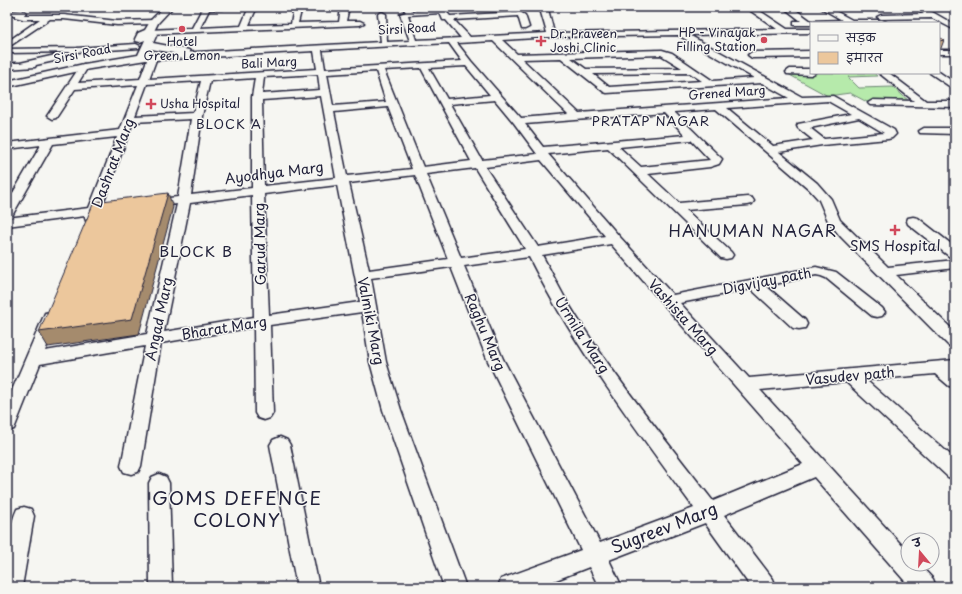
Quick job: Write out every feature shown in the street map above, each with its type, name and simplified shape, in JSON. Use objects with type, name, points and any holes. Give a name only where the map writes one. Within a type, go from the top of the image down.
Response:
[{"type":"main road","points":[[140,53],[152,34],[149,32],[154,22],[169,7]]},
{"type":"main road","points":[[140,53],[163,50],[185,52]]},
{"type":"main road","name":"Sirsi Road","points":[[7,79],[62,67],[140,53]]},
{"type":"main road","name":"Sirsi Road","points":[[7,84],[140,53]]},
{"type":"street","points":[[195,30],[207,7],[223,7]]},
{"type":"street","points":[[244,28],[253,7]]},
{"type":"street","points":[[294,25],[298,7]]},
{"type":"street","points":[[342,23],[345,7]]},
{"type":"street","points":[[749,7],[785,30]]},
{"type":"street","points":[[787,7],[810,27]]},
{"type":"street","points":[[823,7],[849,22]]},
{"type":"street","points":[[917,7],[955,28]]},
{"type":"street","points":[[544,9],[550,34]]},
{"type":"street","points":[[25,10],[19,17],[64,17],[117,23],[154,22]]},
{"type":"street","points":[[7,13],[25,10]]},
{"type":"street","points":[[64,17],[69,11]]},
{"type":"street","points":[[405,11],[410,13],[442,12],[520,14],[525,28]]},
{"type":"street","points":[[405,11],[413,39]]},
{"type":"street","name":"Vashista Marg","points":[[442,12],[461,38],[468,63],[518,121],[542,154],[668,301],[746,385],[925,587]]},
{"type":"street","points":[[382,14],[384,41]]},
{"type":"street","points":[[858,14],[872,22],[882,19],[933,16]]},
{"type":"street","points":[[7,46],[48,17]]},
{"type":"street","points":[[149,32],[244,28],[266,39],[294,25],[360,23]]},
{"type":"street","points":[[774,23],[810,27]]},
{"type":"street","name":"Sirsi Road","points":[[185,52],[266,39],[384,41],[413,39],[495,38],[550,34],[680,33],[785,30],[810,27]]},
{"type":"street","points":[[940,29],[955,28]]},
{"type":"street","name":"Sirsi Road","points":[[140,53],[242,55],[266,39],[317,47],[550,34],[785,30]]},
{"type":"street","name":"Grened Marg","points":[[680,33],[800,100]]},
{"type":"street","points":[[495,38],[576,116]]},
{"type":"street","name":"Valmiki Marg","points":[[317,47],[330,109],[342,180],[363,275],[378,362],[392,410],[455,587]]},
{"type":"street","points":[[22,65],[95,49]]},
{"type":"street","points":[[7,51],[95,49],[140,53]]},
{"type":"street","points":[[514,57],[662,52],[669,55],[711,83]]},
{"type":"street","points":[[940,52],[953,53]]},
{"type":"street","name":"Dashrat Marg","points":[[85,232],[144,82],[140,53]]},
{"type":"street","points":[[752,55],[810,54]]},
{"type":"street","points":[[562,55],[636,112]]},
{"type":"street","name":"Bali Marg","points":[[71,86],[468,63]]},
{"type":"street","points":[[7,70],[33,65]]},
{"type":"street","points":[[7,66],[33,65],[62,67]]},
{"type":"street","name":"Urmila Marg","points":[[424,66],[478,164],[534,252],[557,297],[586,344],[625,400],[765,587]]},
{"type":"street","points":[[52,116],[84,67]]},
{"type":"street","name":"Raghu Marg","points":[[379,68],[419,172],[495,359],[611,587]]},
{"type":"street","points":[[584,72],[691,70]]},
{"type":"street","points":[[790,72],[810,72]]},
{"type":"street","points":[[885,74],[923,103]]},
{"type":"street","points":[[936,74],[955,87]]},
{"type":"street","name":"Garud Marg","points":[[260,75],[257,97],[264,413]]},
{"type":"street","name":"Angad Marg","points":[[131,466],[154,339],[184,200],[197,116],[206,78]]},
{"type":"street","points":[[607,90],[765,80]]},
{"type":"street","points":[[257,97],[326,94]]},
{"type":"street","points":[[445,102],[497,97]]},
{"type":"street","points":[[771,150],[822,142],[888,136],[891,134],[890,132],[830,98],[800,100]]},
{"type":"street","name":"Grened Marg","points":[[518,121],[800,100]]},
{"type":"street","points":[[873,103],[955,104]]},
{"type":"street","points":[[330,109],[392,104]]},
{"type":"street","points":[[720,107],[813,186],[824,199],[834,221],[955,342]]},
{"type":"street","points":[[639,171],[710,164],[715,162],[716,159],[666,110]]},
{"type":"street","points":[[822,142],[802,126],[861,115]]},
{"type":"street","points":[[130,119],[197,116]]},
{"type":"street","points":[[924,131],[955,131]]},
{"type":"street","points":[[7,146],[124,133]]},
{"type":"street","name":"Ayodhya Marg","points":[[139,205],[419,172],[611,145],[694,137]]},
{"type":"street","points":[[7,214],[49,141]]},
{"type":"street","points":[[611,145],[726,255]]},
{"type":"street","points":[[675,207],[748,201]]},
{"type":"street","points":[[7,222],[124,207]]},
{"type":"street","points":[[914,220],[955,262]]},
{"type":"street","points":[[363,275],[534,252],[614,239]]},
{"type":"street","points":[[886,272],[955,262]]},
{"type":"street","name":"Digvijay path","points":[[668,301],[816,271],[831,275],[877,312]]},
{"type":"street","points":[[755,284],[799,324]]},
{"type":"street","points":[[7,424],[15,386],[33,359],[56,303]]},
{"type":"street","name":"Bharat Marg","points":[[33,359],[261,321],[368,306]]},
{"type":"street","name":"Vasudev path","points":[[746,385],[955,366]]},
{"type":"street","points":[[938,367],[955,381]]},
{"type":"street","points":[[850,376],[955,471]]},
{"type":"street","points":[[280,445],[308,587]]},
{"type":"street","name":"Sugreev Marg","points":[[509,587],[709,512],[818,467]]},
{"type":"street","points":[[159,483],[161,587]]},
{"type":"street","points":[[12,587],[24,516]]},
{"type":"green space","points":[[786,73],[875,74],[877,76],[848,77],[859,88],[893,87],[910,102],[867,102],[850,93],[828,96]]},
{"type":"building","points":[[168,193],[132,319],[39,332],[94,202]]},
{"type":"place","name":"Hotel Green Lemon","points":[[182,29]]},
{"type":"place","name":"HP - Vinayak Filling Station","points":[[764,40]]},
{"type":"place","name":"Dr. Praveen Joshi Clinic","points":[[541,41]]},
{"type":"place","name":"Usha Hospital","points":[[151,104]]},
{"type":"place","name":"SMS Hospital","points":[[895,230]]},
{"type":"district","name":"PRATAP NAGAR","points":[[651,121]]},
{"type":"district","name":"BLOCK A","points":[[229,124]]},
{"type":"district","name":"HANUMAN NAGAR","points":[[753,231]]},
{"type":"district","name":"BLOCK B","points":[[196,252]]},
{"type":"district","name":"GOMS DEFENCE COLONY","points":[[237,509]]}]
